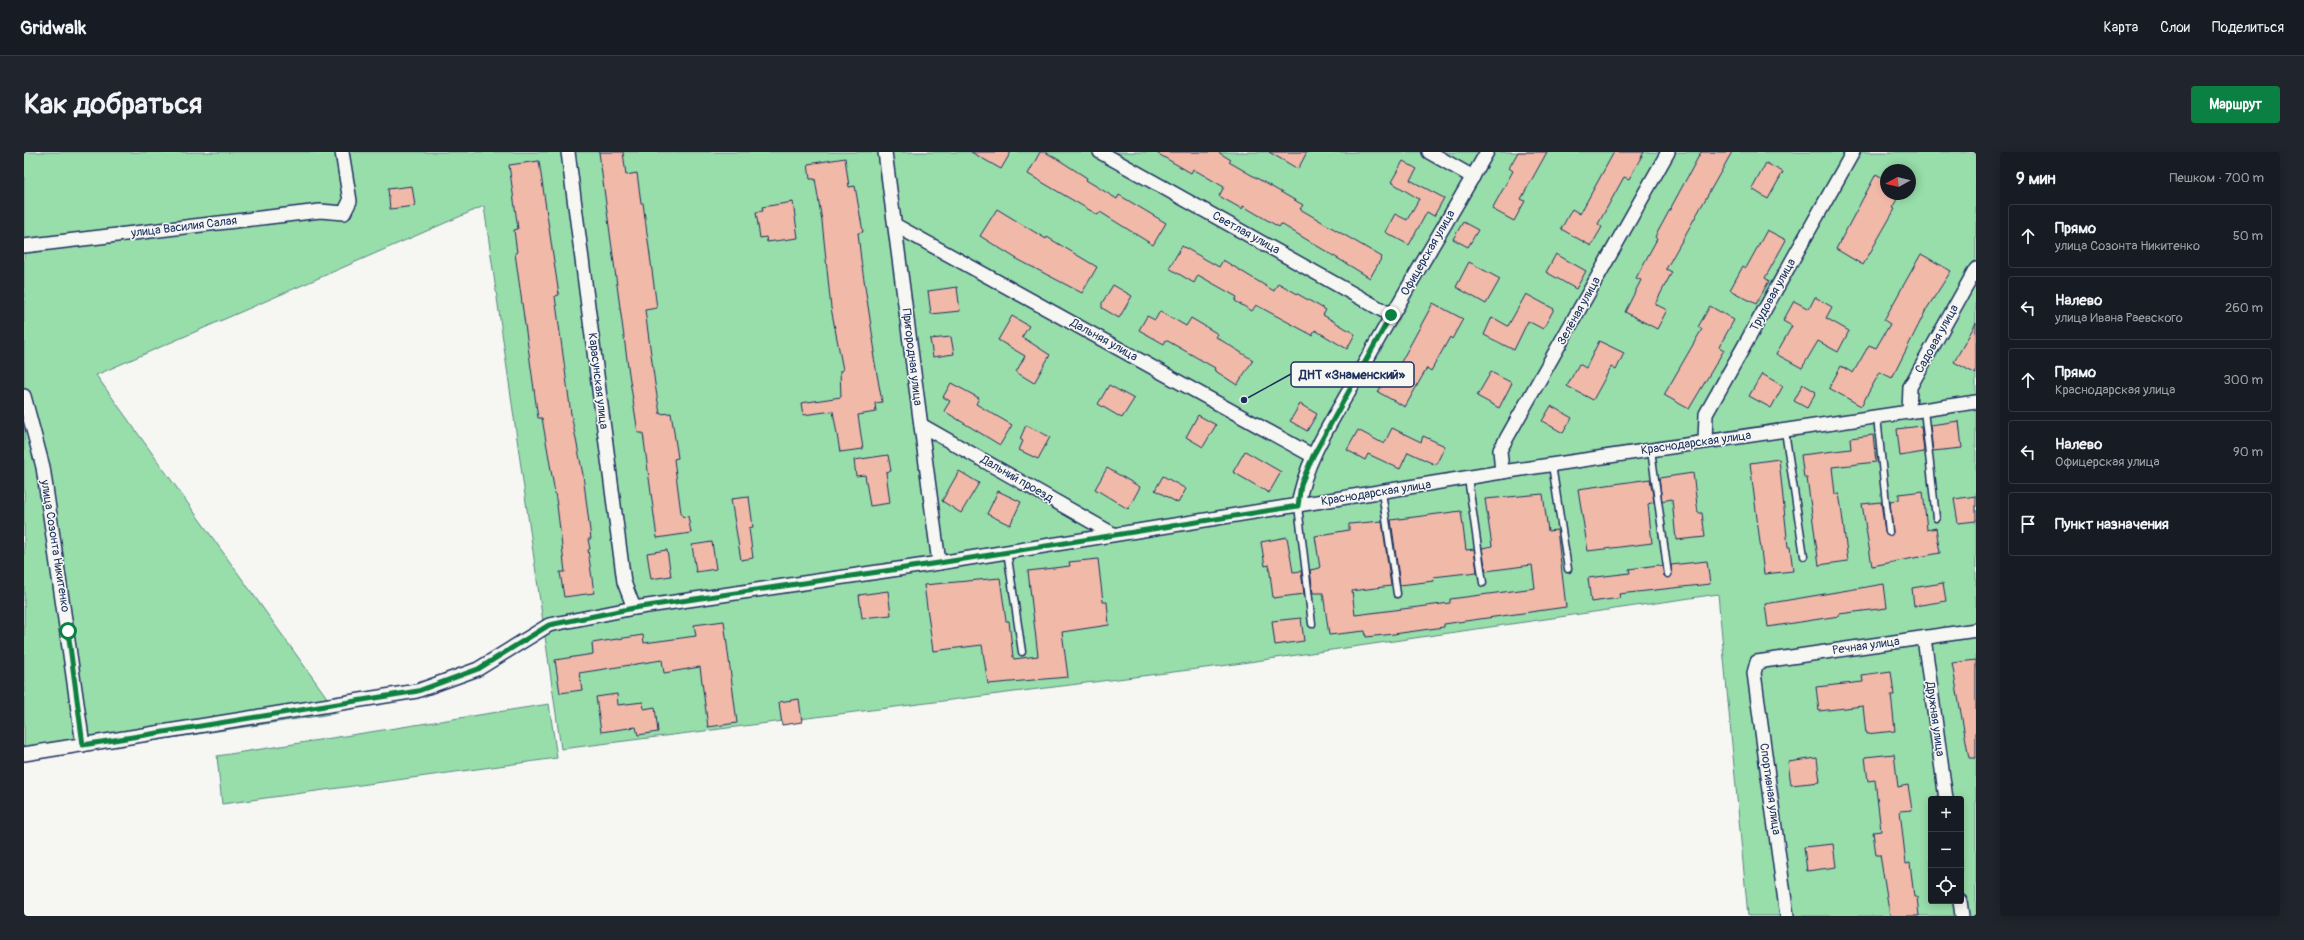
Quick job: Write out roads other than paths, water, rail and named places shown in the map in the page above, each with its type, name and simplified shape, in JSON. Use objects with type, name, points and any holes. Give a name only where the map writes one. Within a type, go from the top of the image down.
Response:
[{"type":"street","name":"улица Василия Салая","points":[[24,246],[320,211],[344,213],[350,201],[342,152]]},
{"type":"street","name":"Карасунская улица","points":[[568,152],[624,582],[634,608]]},
{"type":"street","name":"Пригородная улица","points":[[885,152],[939,563]]},
{"type":"street","name":"Светлая улица","points":[[1100,152],[1391,315]]},
{"type":"street","points":[[1429,152],[1473,177]]},
{"type":"street","name":"Офицерская улица","points":[[1298,506],[1301,484],[1313,456],[1391,315],[1487,152]]},
{"type":"street","name":"Зелёная улица","points":[[1502,472],[1500,450],[1668,152]]},
{"type":"street","name":"Трудовая улица","points":[[1705,442],[1706,414],[1853,152]]},
{"type":"street","name":"Дальняя улица","points":[[895,225],[1313,456]]},
{"type":"street","name":"Садовая улица","points":[[1909,412],[1910,387],[1976,269]]},
{"type":"street","name":"улица Созонта Никитенко","points":[[24,396],[43,466],[83,745]]},
{"type":"street","name":"Краснодарская улица","points":[[24,754],[418,691],[478,669],[549,625],[634,608],[939,563],[1552,464],[1976,402]]},
{"type":"street","name":"Дальний проезд","points":[[921,424],[1114,534]]},
{"type":"street","name":"Речная улица","points":[[1757,662],[1976,630]]},
{"type":"street","name":"Дружная улица","points":[[1924,638],[1946,796]]},
{"type":"street","name":"Спортивная улица","points":[[1757,662],[1754,673],[1787,916]]},
{"type":"street","points":[[1960,904],[1962,916]]},
{"type":"lane","points":[[1924,410],[1936,518]]},
{"type":"lane","points":[[1877,417],[1889,532]]},
{"type":"lane","points":[[1785,431],[1804,556]]},
{"type":"lane","points":[[1651,450],[1668,574]]},
{"type":"lane","points":[[1552,464],[1568,569]]},
{"type":"lane","points":[[1468,478],[1483,583]]},
{"type":"lane","points":[[1382,492],[1397,594]]},
{"type":"lane","points":[[1298,506],[1312,624]]},
{"type":"lane","points":[[1008,551],[1022,652]]},
{"type":"place","name":"ДНТ «Знаменский»","points":[[1244,400]]}]
